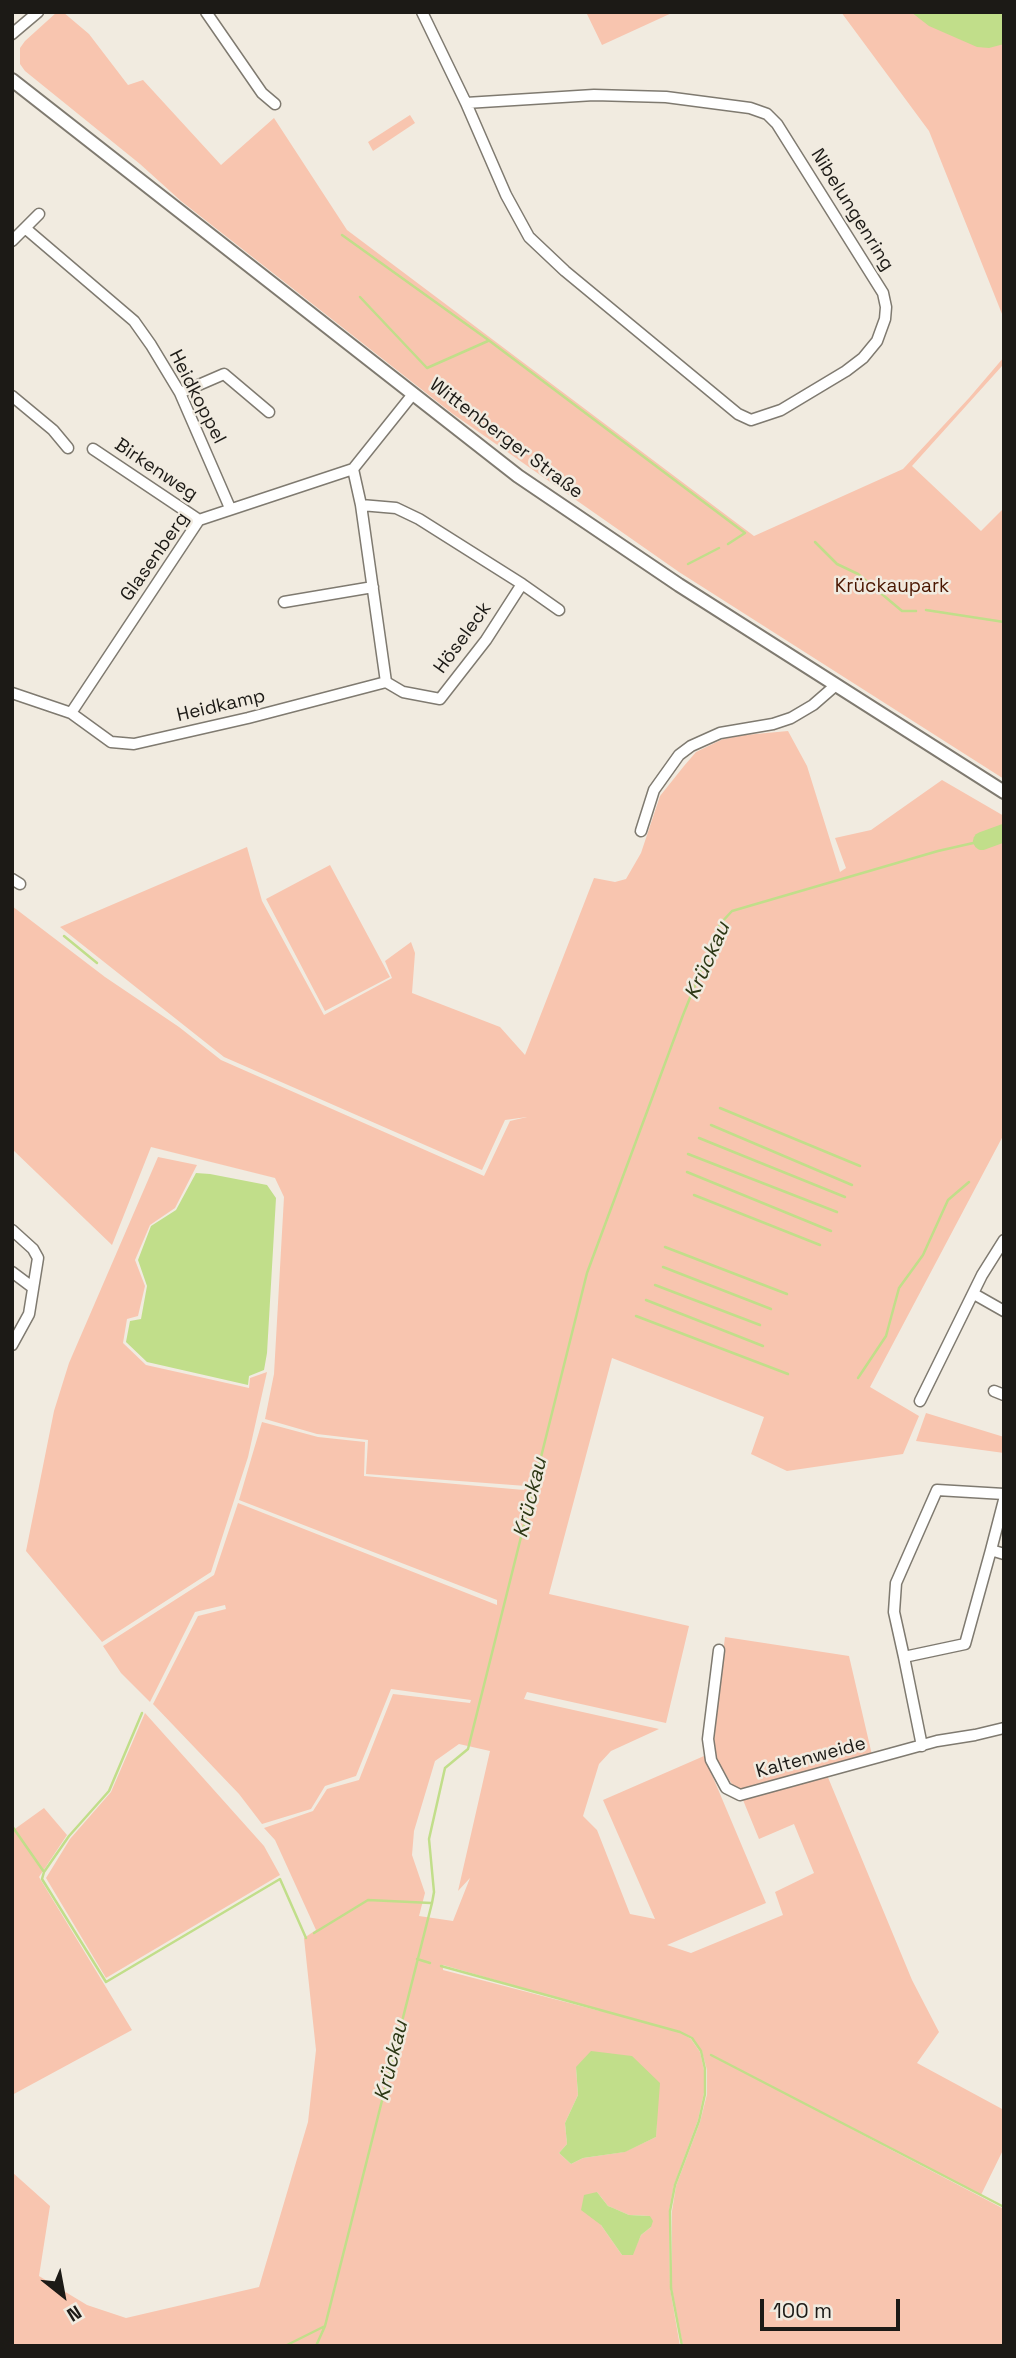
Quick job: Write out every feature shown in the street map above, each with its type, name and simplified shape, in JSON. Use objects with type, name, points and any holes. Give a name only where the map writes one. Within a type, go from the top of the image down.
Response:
[{"type":"main road","name":"Wittenberger Straße","points":[[12,80],[530,484],[679,585],[1004,792]]},
{"type":"street","points":[[12,34],[38,12]]},
{"type":"street","points":[[206,12],[262,93],[275,104]]},
{"type":"street","name":"Nibelungenring","points":[[422,12],[506,195],[529,237],[565,271],[738,414],[751,419],[781,410],[846,371],[863,358],[877,341],[885,319],[883,293],[777,124],[767,114],[750,108],[666,97],[594,94],[466,103]]},
{"type":"street","points":[[12,241],[39,214]]},
{"type":"street","name":"Heidkoppel","points":[[25,228],[134,321],[180,393],[230,508]]},
{"type":"street","points":[[180,393],[225,374],[269,412]]},
{"type":"street","points":[[386,682],[361,505],[353,469],[413,394]]},
{"type":"street","points":[[12,396],[53,430],[68,448]]},
{"type":"street","name":"Birkenweg","points":[[93,449],[199,520]]},
{"type":"street","name":"Glasenberg","points":[[71,713],[199,520],[353,469]]},
{"type":"street","points":[[361,505],[396,508],[419,519],[559,610]]},
{"type":"street","name":"Höseleck","points":[[386,682],[403,692],[440,699],[486,640],[522,584]]},
{"type":"street","points":[[284,602],[373,587]]},
{"type":"street","name":"Heidkamp","points":[[12,693],[71,713],[111,742],[134,744],[386,682]]},
{"type":"street","points":[[641,831],[653,790],[679,755],[691,746],[720,733],[773,724],[791,718],[813,705],[836,685]]},
{"type":"street","points":[[12,1230],[33,1249],[38,1258],[29,1314],[12,1345]]},
{"type":"street","points":[[919,1401],[982,1275],[1004,1240]]},
{"type":"street","points":[[12,1272],[32,1287]]},
{"type":"street","points":[[974,1294],[1004,1311]]},
{"type":"street","points":[[922,1746],[894,1612],[896,1583],[937,1490],[1004,1494]]},
{"type":"street","points":[[904,1657],[965,1644],[1004,1500]]},
{"type":"street","points":[[991,1550],[1004,1554]]},
{"type":"street","name":"Kaltenweide","points":[[719,1650],[708,1738],[711,1760],[726,1788],[740,1795],[922,1746],[1004,1728]]},
{"type":"green space","name":"Krückaupark","points":[[57,12],[63,12],[89,34],[128,85],[143,80],[221,165],[274,118],[347,230],[754,536],[903,469],[1004,357],[1004,367],[1002,366],[912,466],[981,531],[1004,508],[1004,779],[679,572],[453,414],[181,201],[20,64],[20,48]]},
{"type":"green space","points":[[586,12],[674,12],[602,45]]},
{"type":"green space","points":[[841,12],[1004,12],[1004,319],[929,131]]},
{"type":"green space","points":[[410,115],[415,123],[373,151],[368,142]]},
{"type":"green space","points":[[788,731],[807,766],[840,872],[846,868],[835,838],[871,830],[942,780],[1004,816],[1004,1134],[870,1387],[919,1416],[903,1454],[787,1471],[751,1454],[764,1417],[612,1358],[549,1594],[689,1626],[666,1723],[527,1692],[524,1699],[659,1729],[611,1751],[599,1764],[583,1816],[597,1830],[630,1914],[655,1919],[603,1800],[704,1756],[766,1903],[667,1945],[691,1953],[783,1915],[775,1892],[814,1873],[794,1824],[759,1839],[743,1800],[827,1775],[912,1980],[939,2032],[917,2063],[1004,2110],[1004,2148],[981,2195],[844,2125],[1004,2209],[1004,2346],[683,2346],[672,2289],[672,2211],[676,2186],[700,2122],[707,2094],[707,2070],[702,2052],[692,2037],[683,2034],[691,2039],[700,2052],[704,2070],[704,2093],[698,2120],[674,2185],[669,2211],[670,2288],[680,2346],[12,2346],[12,2172],[50,2206],[39,2276],[87,2305],[126,2318],[259,2287],[308,2122],[316,2050],[304,1938],[316,1930],[275,1840],[264,1828],[313,1811],[327,1789],[359,1780],[393,1694],[470,1703],[471,1700],[391,1689],[356,1776],[325,1786],[311,1809],[262,1824],[239,1794],[153,1704],[198,1616],[226,1609],[225,1605],[195,1612],[150,1702],[121,1673],[103,1646],[214,1575],[238,1503],[497,1605],[497,1600],[239,1500],[262,1422],[318,1437],[365,1442],[364,1476],[524,1490],[526,1486],[366,1474],[368,1440],[317,1434],[265,1419],[274,1374],[284,1197],[275,1178],[151,1147],[112,1245],[12,1149],[12,906],[221,1060],[484,1176],[510,1121],[527,1117],[505,1120],[482,1170],[224,1057],[60,927],[247,847],[262,901],[324,1015],[392,978],[385,961],[411,942],[415,953],[412,993],[500,1027],[525,1055],[594,878],[615,882],[626,879],[641,853],[660,796],[684,766],[696,752],[723,739]],"holes":[[[459,1744],[490,1751],[458,1891],[470,1878],[453,1921],[419,1916],[425,1893],[412,1855],[414,1831],[435,1761]],[[443,1965],[600,2011],[443,1970]],[[576,2067],[657,2111],[656,2137],[624,2152],[583,2158],[571,2164],[559,2153],[567,2144],[565,2123],[578,2095]],[[597,2192],[608,2206],[629,2215],[650,2216],[651,2227],[641,2235],[632,2255],[622,2255],[601,2225]]]},
{"type":"green space","points":[[330,865],[390,977],[325,1011],[266,899]]},
{"type":"green space","points":[[158,1157],[197,1165],[175,1208],[150,1225],[135,1260],[145,1286],[138,1316],[127,1319],[123,1343],[146,1365],[249,1388],[250,1378],[267,1372],[248,1457],[211,1572],[102,1642],[26,1551],[54,1411],[69,1363]]},
{"type":"green space","points":[[926,1413],[1004,1437],[1004,1453],[916,1441]]},
{"type":"green space","points":[[725,1637],[849,1656],[872,1755],[752,1787],[735,1789],[716,1759],[712,1739]]},
{"type":"green space","points":[[145,1713],[264,1846],[280,1875],[106,1978],[46,1878],[70,1839],[111,1792]]},
{"type":"green space","points":[[44,1808],[67,1835],[39,1877],[132,2030],[12,2095],[12,1831]]},
{"type":"shaded area","points":[[911,12],[1004,12],[1004,44],[989,48],[977,47],[929,26]]},
{"type":"shaded area","points":[[196,1173],[267,1185],[276,1198],[267,1353],[264,1370],[249,1376],[248,1385],[147,1362],[126,1342],[130,1321],[141,1319],[147,1286],[138,1260],[151,1226],[176,1210]]},
{"type":"shaded area","points":[[591,2051],[632,2056],[660,2083],[656,2137],[625,2152],[583,2158],[571,2164],[559,2153],[567,2144],[565,2123],[578,2095],[576,2067]]},
{"type":"shaded area","points":[[597,2192],[608,2206],[629,2215],[650,2216],[653,2221],[651,2227],[641,2235],[633,2255],[622,2255],[601,2225],[581,2210],[584,2195]]},
{"type":"waterway","points":[[342,235],[487,339],[745,533],[728,544]]},
{"type":"waterway","points":[[360,297],[427,368],[488,341]]},
{"type":"waterway","points":[[815,542],[837,564],[858,574],[902,611],[916,611]]},
{"type":"waterway","points":[[688,564],[719,548]]},
{"type":"waterway","points":[[926,610],[1004,622]]},
{"type":"waterway","name":"Krückau","points":[[982,841],[1004,833]]},
{"type":"waterway","name":"Krückau","points":[[285,2346],[325,2326],[432,1903],[434,1892],[429,1839],[445,1768],[468,1749],[587,1273],[683,1015],[720,924],[732,911],[938,851],[982,841]]},
{"type":"waterway","points":[[64,936],[97,963]]},
{"type":"waterway","points":[[720,1108],[860,1166]]},
{"type":"waterway","points":[[711,1125],[852,1185]]},
{"type":"waterway","points":[[699,1138],[845,1197]]},
{"type":"waterway","points":[[688,1154],[837,1212]]},
{"type":"waterway","points":[[687,1172],[831,1231]]},
{"type":"waterway","points":[[858,1378],[886,1336],[899,1288],[923,1255],[948,1200],[969,1182]]},
{"type":"waterway","points":[[694,1195],[820,1245]]},
{"type":"waterway","points":[[665,1247],[787,1294]]},
{"type":"waterway","points":[[663,1267],[771,1309]]},
{"type":"waterway","points":[[655,1285],[760,1325]]},
{"type":"waterway","points":[[646,1300],[763,1346]]},
{"type":"waterway","points":[[636,1316],[788,1374]]},
{"type":"waterway","points":[[44,1872],[69,1836],[109,1791],[142,1713]]},
{"type":"waterway","points":[[12,1826],[44,1872],[42,1879],[106,1982],[280,1879],[306,1938]]},
{"type":"waterway","points":[[314,1933],[368,1900],[431,1903]]},
{"type":"waterway","points":[[417,1959],[430,1963]]},
{"type":"waterway","points":[[441,1966],[680,2032],[692,2038],[701,2051],[705,2069],[705,2094],[699,2121],[675,2185],[670,2211],[671,2288],[682,2346]]},
{"type":"waterway","points":[[711,2055],[1004,2207]]},
{"type":"waterway","points":[[316,2346],[325,2326]]}]
